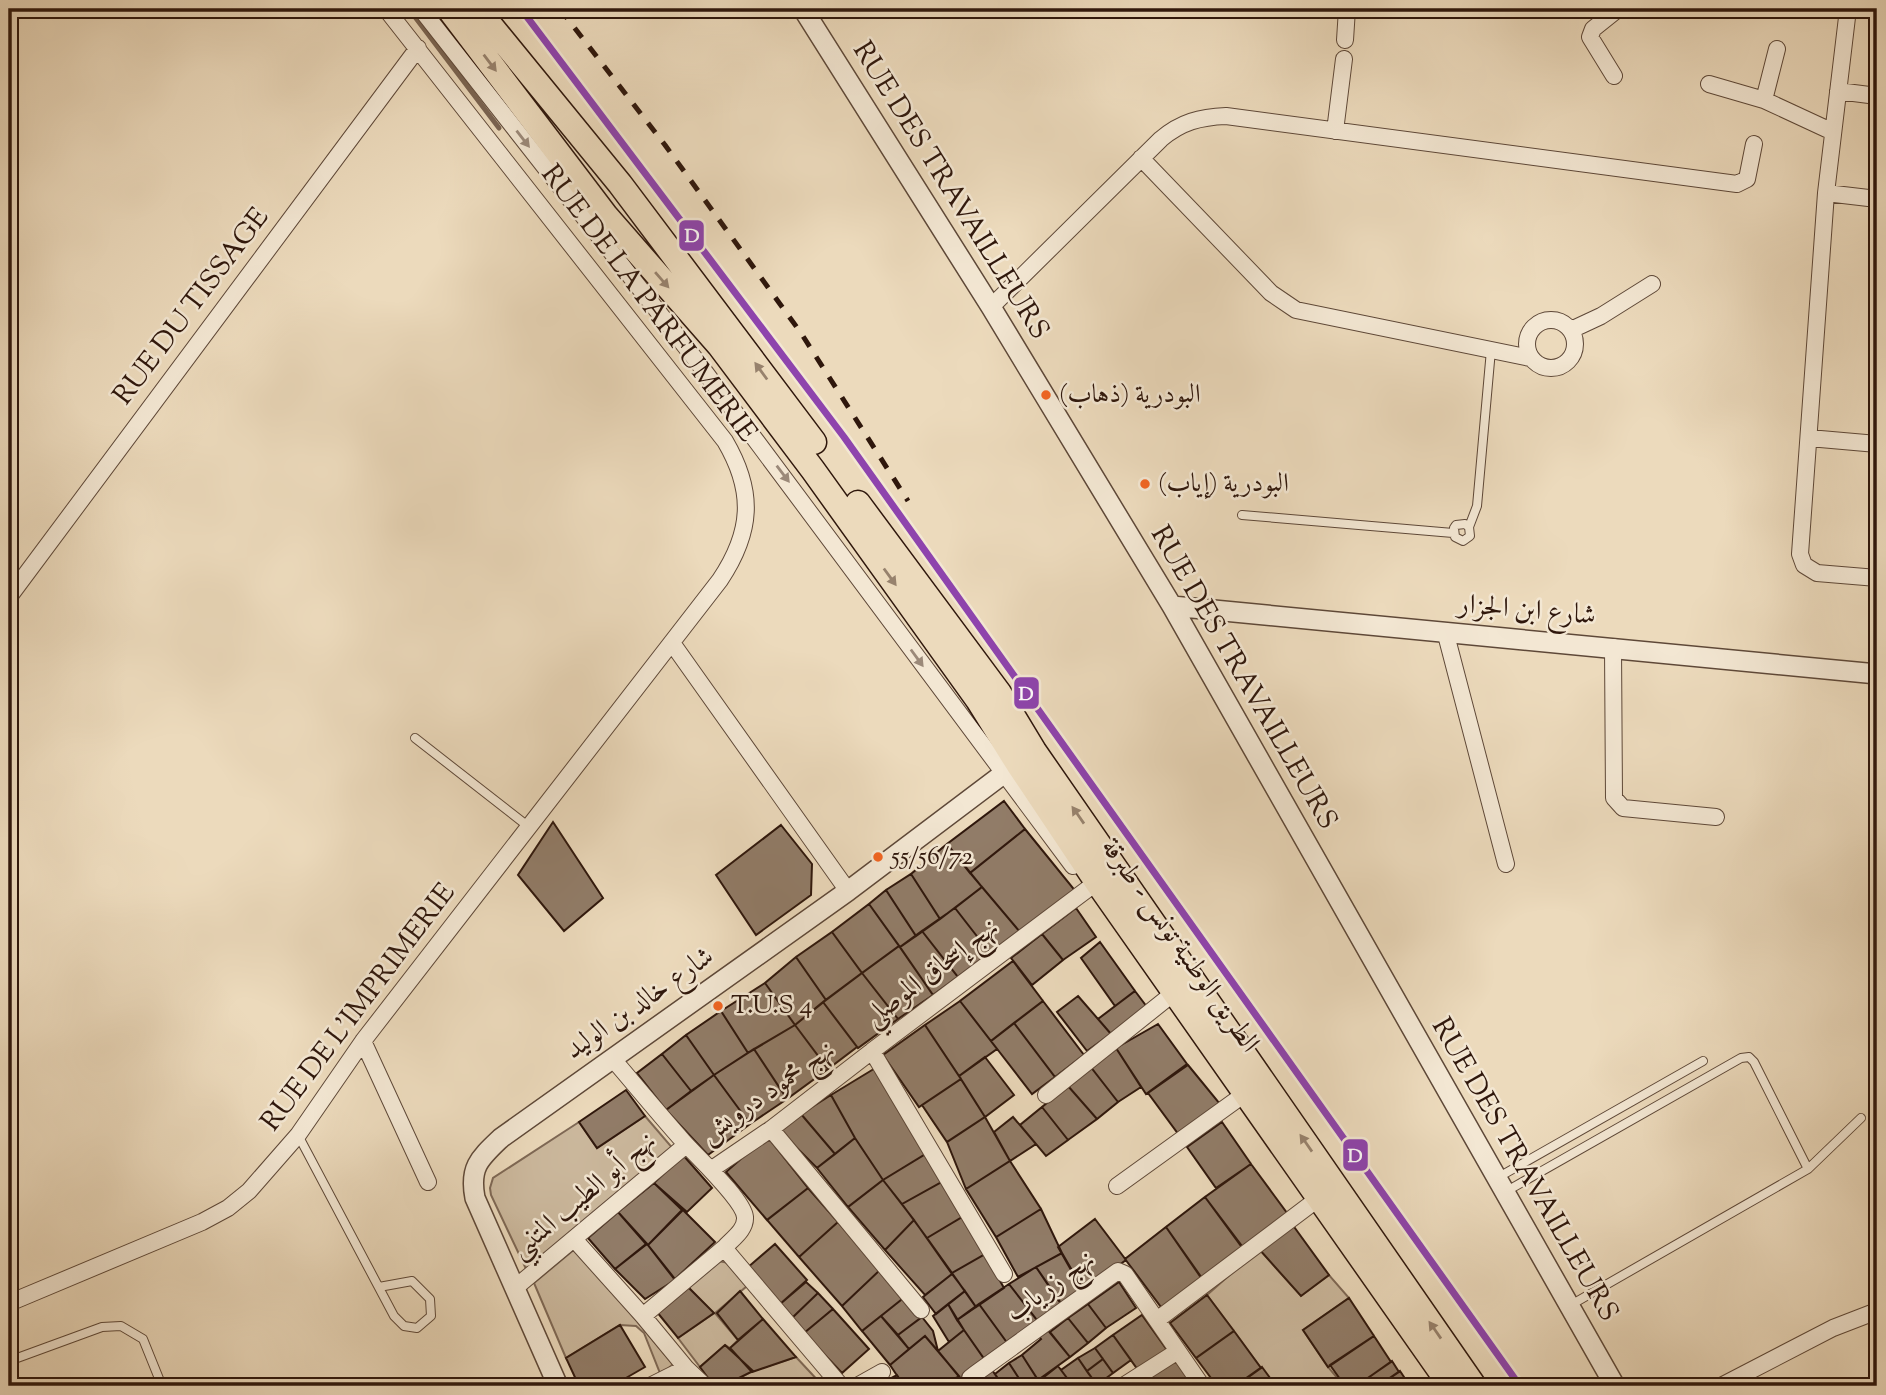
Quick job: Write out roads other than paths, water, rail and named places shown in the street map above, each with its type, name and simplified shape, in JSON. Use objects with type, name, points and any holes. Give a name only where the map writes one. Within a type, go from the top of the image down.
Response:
[{"type":"main road","name":"الطريق الوطنية تونس - طبرقة","points":[[449,9],[606,216],[719,345],[766,407],[978,700],[1094,885],[1451,1386]]},
{"type":"main road","name":"الطريق الوطنية تونس - طبرقة","points":[[477,9],[620,184],[999,693],[1018,763],[1474,1386]]},
{"type":"street","name":"RUE DE LA PARFUMERIE","points":[[386,9],[703,413],[725,442],[739,469],[744,483],[746,515],[742,542],[720,580],[672,643]]},
{"type":"street","points":[[421,9],[797,492],[1018,763]]},
{"type":"street","name":"RUE DES TRAVAILLEURS","points":[[803,9],[991,307],[1172,606],[1615,1386]]},
{"type":"street","points":[[1345,40],[1347,9]]},
{"type":"street","points":[[1614,76],[1590,37],[1593,29],[1618,9]]},
{"type":"street","points":[[1847,9],[1826,193],[1800,554],[1804,565],[1817,572],[1877,578]]},
{"type":"street","name":"RUE DU TISSAGE","points":[[9,597],[418,48]]},
{"type":"street","points":[[1764,100],[1777,49]]},
{"type":"street","points":[[1335,131],[1344,59]]},
{"type":"street","points":[[1709,84],[1764,100],[1833,132]]},
{"type":"street","points":[[1838,91],[1877,96]]},
{"type":"street","points":[[991,307],[1173,128],[1204,117],[1226,116],[1737,184],[1747,179],[1750,173],[1754,144]]},
{"type":"street","points":[[1141,158],[1271,293],[1287,306],[1530,358],[1546,368],[1565,364],[1572,357],[1575,339],[1571,330],[1556,319],[1537,323],[1530,330],[1527,339],[1530,358]]},
{"type":"street","points":[[1826,193],[1877,200]]},
{"type":"street","points":[[1571,330],[1601,316],[1652,284]]},
{"type":"street","points":[[1809,438],[1877,444]]},
{"type":"street","name":"شارع ابن الجزار","points":[[1172,606],[1877,674]]},
{"type":"street","points":[[1445,631],[1506,864]]},
{"type":"street","points":[[672,643],[848,891]]},
{"type":"street","name":"RUE DE L'IMPRIMERIE","points":[[9,1303],[216,1215],[249,1191],[298,1135],[363,1041],[672,643]]},
{"type":"street","points":[[1613,647],[1614,798],[1617,804],[1623,808],[1716,817]]},
{"type":"street","name":"شارع خالد بن الوليد","points":[[558,1386],[475,1198],[473,1181],[478,1163],[501,1139],[848,891],[1018,763]]},
{"type":"street","name":"نهج إسحاق الموصلي","points":[[1004,1274],[872,1051],[1094,885]]},
{"type":"street","points":[[1046,1096],[1171,995]]},
{"type":"street","points":[[363,1041],[428,1182]]},
{"type":"street","name":"نهج محمود درويش","points":[[612,1058],[686,1145],[712,1170],[771,1129],[872,1051]]},
{"type":"street","points":[[1117,1186],[1243,1095]]},
{"type":"street","points":[[771,1129],[920,1310]]},
{"type":"street","name":"نهج أبو الطيب المتنبي","points":[[516,1287],[686,1145]]},
{"type":"street","points":[[643,1316],[724,1248],[740,1231],[745,1217],[742,1209],[712,1170]]},
{"type":"street","points":[[1202,1386],[1157,1320],[1318,1200],[1438,1386]]},
{"type":"street","points":[[574,1239],[686,1368],[705,1386]]},
{"type":"street","points":[[724,1248],[841,1386]]},
{"type":"street","name":"نهج زرياب","points":[[971,1386],[970,1378],[975,1374],[1118,1271],[1125,1275],[1157,1320]]},
{"type":"street","points":[[1721,1386],[1833,1328],[1877,1311]]},
{"type":"street","points":[[1123,1386],[1178,1351]]},
{"type":"street","points":[[650,1386],[686,1368]]},
{"type":"street","points":[[857,1386],[882,1372]]},
{"type":"lane","points":[[1242,515],[1453,533],[1461,523],[1469,527],[1477,506],[1491,349]]},
{"type":"lane","points":[[415,738],[529,827]]},
{"type":"lane","points":[[1501,1185],[1741,1058],[1749,1057],[1808,1169]]},
{"type":"lane","points":[[1501,1185],[1703,1061]]},
{"type":"lane","points":[[1569,1306],[1808,1169],[1861,1118]]},
{"type":"lane","points":[[298,1135],[394,1316],[404,1326],[417,1328],[430,1316],[429,1299],[412,1281],[379,1287]]},
{"type":"lane","points":[[9,1361],[102,1327],[121,1326],[143,1339],[162,1386]]},
{"type":"waterway","points":[[409,9],[499,128]]},
{"type":"railway","points":[[560,9],[665,145],[801,333],[908,501]]},
{"type":"place","name":"البودرية (ذهاب)","points":[[1046,395]]},
{"type":"place","name":"البودرية (إياب)","points":[[1145,484]]},
{"type":"place","name":"55/56/72","points":[[878,857]]},
{"type":"place","name":"T.U.S 4","points":[[718,1006]]}]
